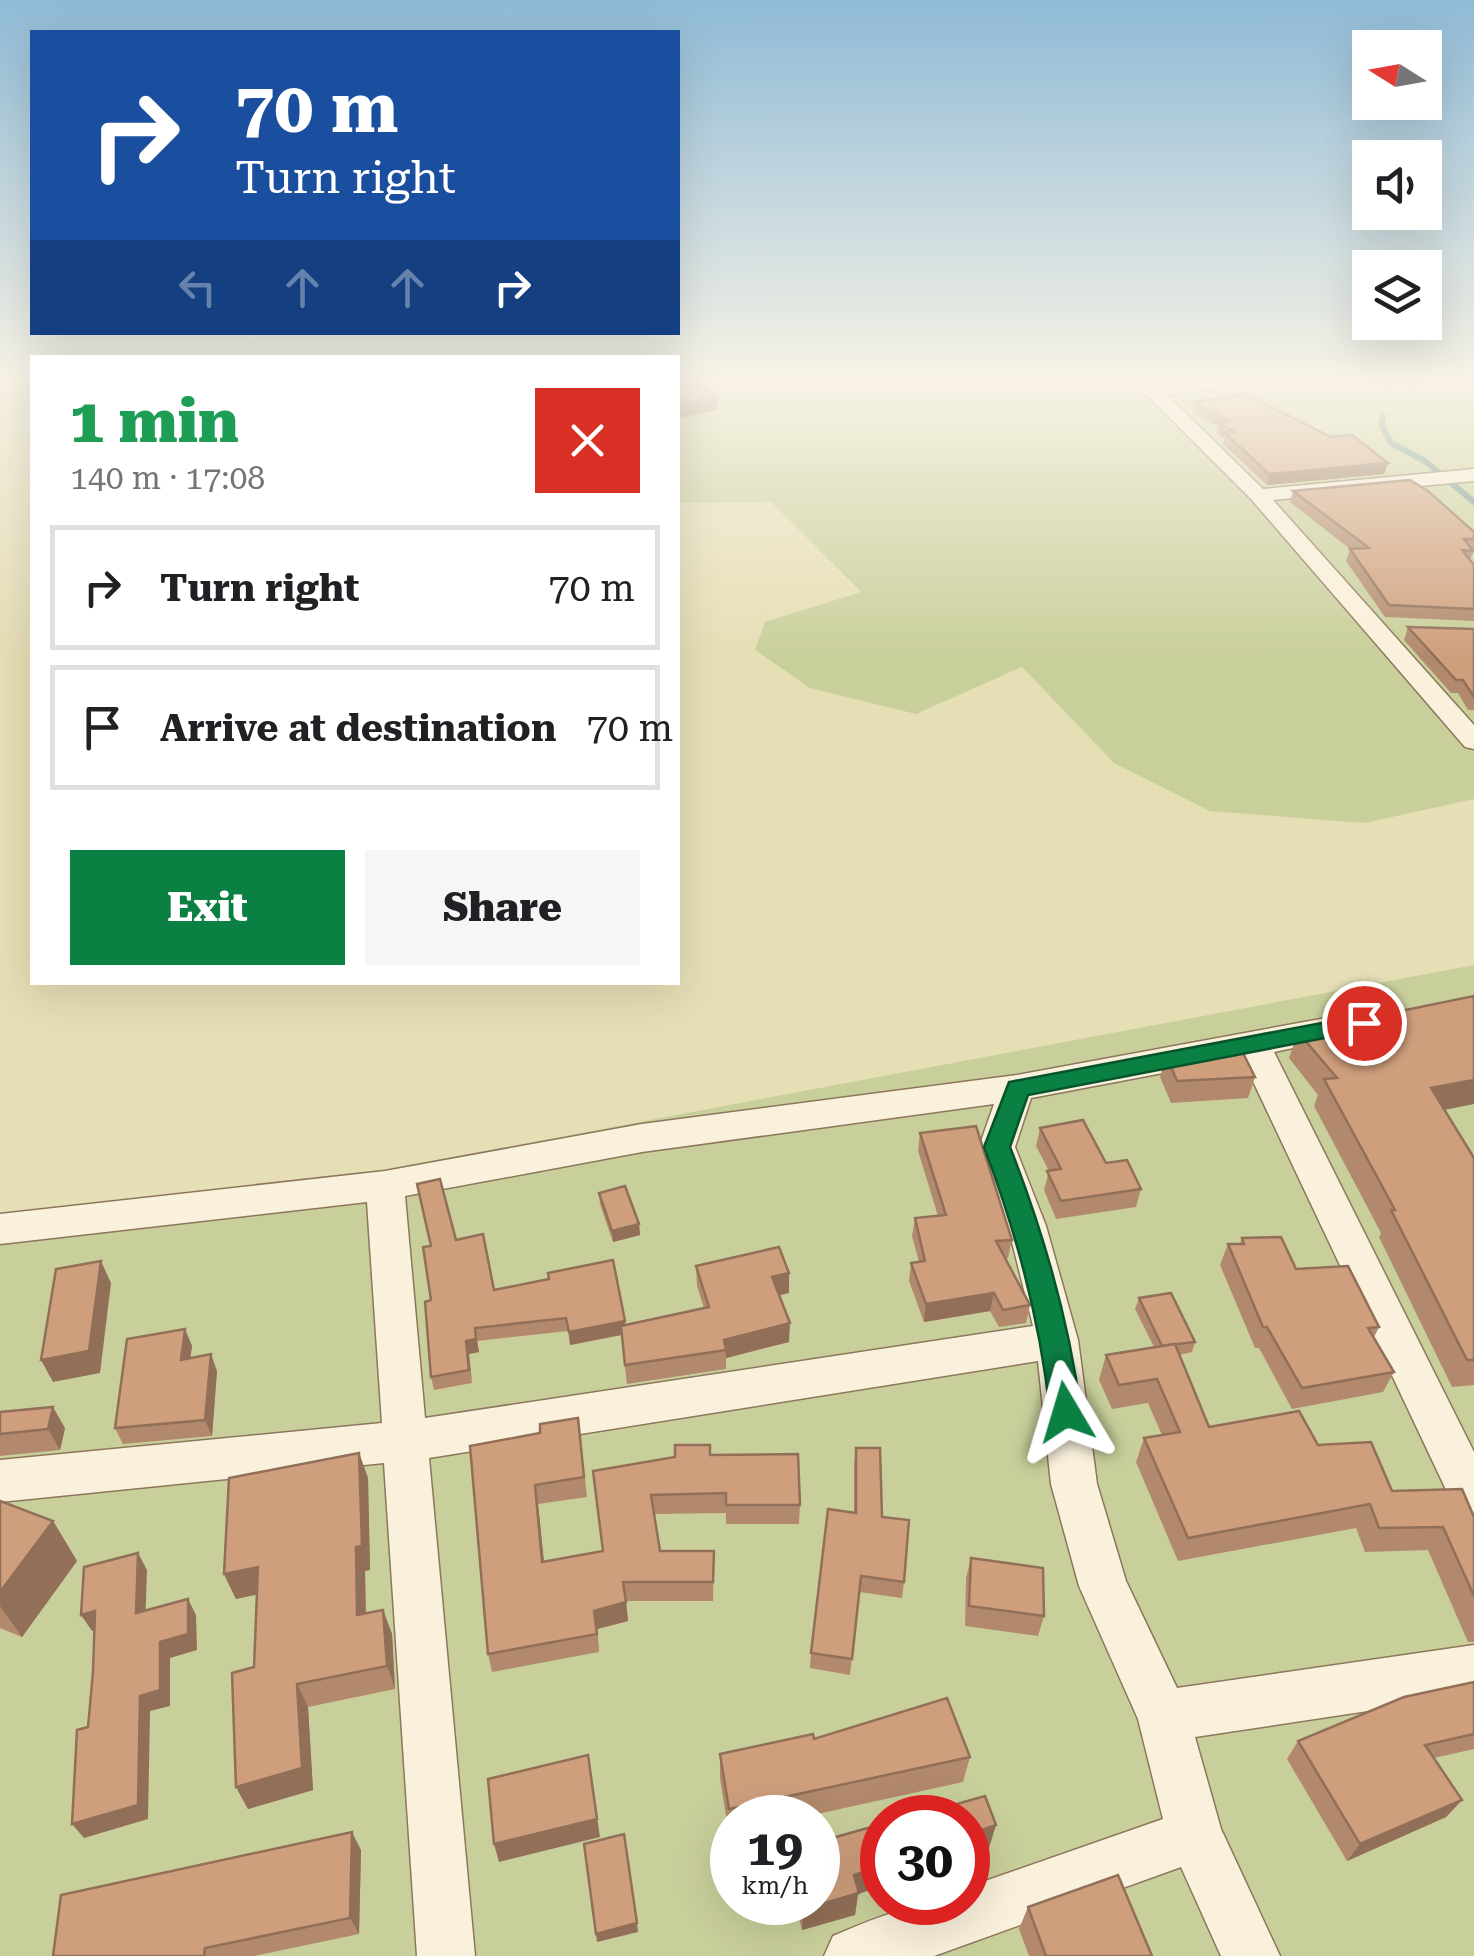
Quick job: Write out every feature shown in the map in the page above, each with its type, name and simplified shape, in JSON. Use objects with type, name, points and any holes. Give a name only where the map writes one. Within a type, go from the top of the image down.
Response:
[{"type":"street","points":[[1237,474],[1474,741]]},
{"type":"street","points":[[1258,495],[1474,475]]},
{"type":"street","points":[[1373,628],[1406,630]]},
{"type":"street","points":[[0,1229],[385,1185],[642,1138],[1018,1088],[1364,1023]]},
{"type":"street","points":[[1253,1044],[1474,1500]]},
{"type":"street","points":[[1018,1088],[997,1147],[1027,1226],[1057,1340],[1074,1484],[1103,1586],[1163,1716],[1195,1835],[1250,1956]]},
{"type":"street","points":[[385,1185],[446,1956]]},
{"type":"street","points":[[0,1481],[408,1441],[1057,1340]]},
{"type":"street","points":[[1163,1716],[1474,1670]]},
{"type":"street","points":[[853,1956],[1195,1835]]},
{"type":"shaded area","points":[[0,474],[30,474],[30,985],[680,985],[680,503],[771,502],[861,593],[916,714],[1022,667],[1114,763],[1365,823],[1474,799],[1474,965],[0,1242]]},
{"type":"green space","points":[[680,474],[1474,474],[1474,799],[1365,823],[1210,811],[1114,763],[1022,667],[916,714],[810,688],[755,650],[765,622],[861,592],[771,502],[680,503]]},
{"type":"green space","points":[[1474,965],[1474,1956],[0,1956],[0,1242]]},
{"type":"building","points":[[1410,480],[1474,532],[1474,539],[1464,539],[1473,551],[1462,550],[1474,565],[1474,609],[1389,605],[1350,549],[1369,548],[1293,491]]},
{"type":"building","points":[[1408,627],[1474,629],[1474,697],[1463,680],[1456,680]]},
{"type":"building","points":[[1474,996],[1474,1080],[1431,1088],[1474,1158],[1474,1360],[1467,1360],[1391,1210],[1395,1210],[1324,1079],[1337,1078],[1298,1032]]},
{"type":"building","points":[[1242,1051],[1255,1077],[1177,1081],[1166,1055]]},
{"type":"building","points":[[1083,1120],[1106,1163],[1127,1160],[1141,1189],[1061,1201],[1047,1171],[1061,1169],[1040,1128]]},
{"type":"building","points":[[976,1126],[1012,1240],[996,1241],[1030,1305],[1003,1310],[994,1293],[926,1304],[911,1263],[925,1261],[915,1218],[946,1215],[920,1133]]},
{"type":"building","points":[[440,1179],[456,1240],[483,1234],[494,1290],[549,1279],[548,1273],[613,1260],[625,1321],[569,1332],[566,1318],[475,1328],[476,1339],[466,1341],[469,1370],[431,1377],[425,1302],[431,1300],[423,1247],[431,1246],[417,1184]]},
{"type":"building","points":[[625,1186],[639,1224],[612,1231],[599,1193]]},
{"type":"building","points":[[1281,1237],[1296,1269],[1348,1266],[1379,1327],[1368,1328],[1394,1372],[1302,1388],[1267,1327],[1263,1327],[1228,1244],[1244,1244],[1242,1238]]},
{"type":"building","points":[[779,1247],[789,1273],[772,1277],[790,1323],[724,1340],[726,1350],[625,1365],[621,1326],[709,1307],[696,1266]]},
{"type":"building","points":[[101,1261],[89,1351],[41,1360],[56,1269]]},
{"type":"building","points":[[1171,1293],[1195,1342],[1162,1346],[1139,1298]]},
{"type":"building","points":[[185,1329],[181,1360],[211,1354],[205,1420],[115,1428],[127,1339]]},
{"type":"building","points":[[1175,1344],[1209,1427],[1299,1411],[1318,1445],[1371,1442],[1392,1491],[1462,1489],[1474,1517],[1474,1596],[1443,1527],[1379,1528],[1370,1504],[1188,1538],[1144,1438],[1180,1432],[1157,1379],[1119,1385],[1106,1355]]},
{"type":"building","points":[[53,1407],[48,1429],[0,1434],[0,1412]]},
{"type":"building","points":[[578,1418],[584,1477],[535,1485],[542,1562],[603,1551],[593,1471],[675,1457],[675,1445],[710,1445],[710,1455],[798,1454],[800,1505],[726,1505],[726,1493],[651,1495],[660,1551],[714,1551],[713,1582],[623,1582],[626,1602],[594,1611],[597,1634],[488,1654],[470,1446],[540,1433],[540,1424]]},
{"type":"building","points":[[856,1448],[880,1448],[882,1517],[909,1520],[904,1582],[861,1576],[852,1659],[811,1653],[828,1509],[856,1513]]},
{"type":"building","points":[[359,1453],[362,1546],[356,1547],[357,1615],[383,1610],[387,1666],[297,1684],[302,1768],[236,1787],[232,1673],[254,1667],[258,1567],[224,1574],[229,1478]]},
{"type":"building","points":[[0,1501],[53,1521],[0,1592]]},
{"type":"building","points":[[138,1553],[136,1613],[188,1599],[188,1634],[160,1642],[160,1690],[140,1696],[138,1805],[72,1824],[77,1730],[88,1727],[93,1672],[95,1611],[81,1615],[84,1567]]},
{"type":"building","points":[[971,1558],[1043,1568],[1044,1616],[969,1606]]},
{"type":"building","points":[[1474,1682],[1474,1734],[1425,1745],[1462,1800],[1360,1844],[1298,1741],[1404,1697]]},
{"type":"building","points":[[947,1698],[970,1757],[794,1795],[727,1795],[720,1754],[813,1734],[814,1739]]},
{"type":"building","points":[[588,1755],[597,1819],[494,1844],[488,1779]]},
{"type":"building","points":[[860,1830],[860,1873],[854,1875],[859,1893],[840,1899],[840,1836]]},
{"type":"building","points":[[352,1832],[350,1918],[205,1948],[204,1956],[53,1956],[61,1895]]},
{"type":"building","points":[[624,1834],[637,1923],[596,1934],[584,1844]]},
{"type":"building","points":[[1118,1875],[1152,1956],[1046,1956],[1028,1907]]},
{"type":"waterway","points":[[1441,474],[1474,502]]},
{"type":"route","points":[[1066,1412],[1057,1340],[1027,1226],[997,1147],[1018,1088],[1364,1023]]}]
